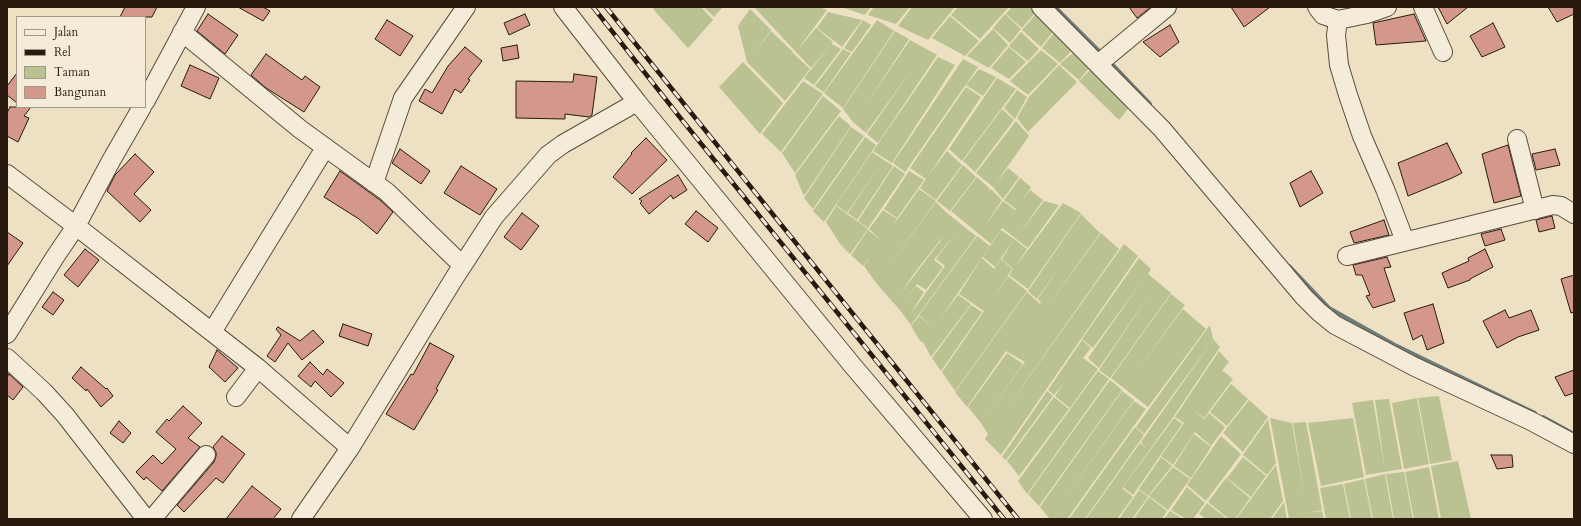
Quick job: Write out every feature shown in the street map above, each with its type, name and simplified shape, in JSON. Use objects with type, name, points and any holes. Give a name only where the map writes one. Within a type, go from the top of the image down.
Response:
[{"type":"street","points":[[146,100],[196,7]]},
{"type":"street","points":[[374,183],[403,98],[466,7]]},
{"type":"street","points":[[563,7],[638,102],[854,366],[983,519]]},
{"type":"street","points":[[1041,7],[1103,60],[1304,297],[1319,312],[1335,325],[1416,367],[1530,421],[1574,444]]},
{"type":"street","points":[[1103,60],[1167,7]]},
{"type":"street","points":[[1317,7],[1323,15],[1338,20],[1368,14],[1387,7]]},
{"type":"street","points":[[1423,7],[1443,52]]},
{"type":"street","points":[[1338,20],[1336,35],[1339,65],[1348,95],[1362,136],[1405,241]]},
{"type":"street","points":[[182,32],[300,129],[387,192],[462,265]]},
{"type":"street","points":[[301,519],[350,448],[462,265],[494,217],[548,156],[563,144],[638,102]]},
{"type":"street","points":[[7,334],[55,256],[76,226],[112,158],[141,108]]},
{"type":"street","points":[[1517,139],[1535,210]]},
{"type":"street","points":[[212,332],[326,148]]},
{"type":"street","points":[[7,174],[258,368],[350,448]]},
{"type":"street","points":[[1347,256],[1553,205],[1561,206],[1574,214]]},
{"type":"street","points":[[7,358],[44,392],[65,415],[146,519]]},
{"type":"street","points":[[236,397],[258,368]]},
{"type":"street","points":[[152,519],[206,455]]},
{"type":"green space","points":[[655,7],[701,7],[713,20],[688,48],[653,9]]},
{"type":"green space","points":[[704,7],[723,7],[714,17]]},
{"type":"green space","points":[[754,7],[819,7],[827,10],[796,52]]},
{"type":"green space","points":[[841,7],[871,7],[865,15]]},
{"type":"green space","points":[[874,7],[910,7],[896,24],[868,15]]},
{"type":"green space","points":[[912,7],[955,7],[928,40],[898,26]]},
{"type":"green space","points":[[958,7],[1009,7],[980,39],[951,15]]},
{"type":"green space","points":[[1012,7],[1030,7],[1036,12],[1022,28],[1006,14]]},
{"type":"green space","points":[[750,9],[771,30],[750,59],[771,31],[793,52],[790,56],[793,53],[810,69],[785,101],[747,62],[738,26]]},
{"type":"green space","points":[[828,12],[862,20],[842,47],[817,28]]},
{"type":"green space","points":[[1037,13],[1055,29],[1041,47],[1022,30]]},
{"type":"green space","points":[[1005,14],[1021,29],[1010,43],[993,28]]},
{"type":"green space","points":[[950,16],[979,41],[965,56],[932,38]]},
{"type":"green space","points":[[863,20],[871,25],[852,52],[844,48]]},
{"type":"green space","points":[[877,20],[894,31],[843,108],[824,93]]},
{"type":"green space","points":[[816,28],[833,42],[832,44],[841,49],[814,85],[804,78],[831,45],[811,68],[796,52]]},
{"type":"green space","points":[[993,29],[1008,45],[989,68],[967,56]]},
{"type":"green space","points":[[1056,30],[1074,48],[1060,63],[1042,48]]},
{"type":"green space","points":[[895,31],[909,39],[865,106],[910,40],[937,55],[878,143],[867,134],[912,69],[866,133],[853,122],[843,109]]},
{"type":"green space","points":[[1021,32],[1039,49],[1028,61],[1009,46]]},
{"type":"green space","points":[[1009,47],[1026,62],[1009,79],[991,68]]},
{"type":"green space","points":[[843,49],[851,53],[824,92],[815,86]]},
{"type":"green space","points":[[1041,50],[1058,64],[1028,95],[1010,81]]},
{"type":"green space","points":[[1076,50],[1091,66],[1079,80],[1060,64]]},
{"type":"green space","points":[[938,57],[955,65],[892,163],[873,151]]},
{"type":"green space","points":[[963,59],[978,67],[905,172],[893,163]]},
{"type":"green space","points":[[743,62],[783,103],[760,134],[719,87]]},
{"type":"green space","points":[[1059,65],[1077,82],[1028,132],[1017,118],[1029,97]]},
{"type":"green space","points":[[1094,66],[1132,104],[1119,120],[1079,81]]},
{"type":"green space","points":[[979,69],[996,77],[983,96],[966,85]]},
{"type":"green space","points":[[997,78],[1016,89],[962,161],[949,149]]},
{"type":"green space","points":[[803,81],[823,94],[781,152],[762,134]]},
{"type":"green space","points":[[966,87],[981,97],[928,176],[947,151],[962,165],[936,200],[920,188],[926,179],[910,168]]},
{"type":"green space","points":[[1017,90],[1027,97],[1015,119],[1004,108]]},
{"type":"green space","points":[[823,96],[841,111],[795,173],[782,153]]},
{"type":"green space","points":[[1002,109],[1014,120],[975,172],[963,161]]},
{"type":"green space","points":[[839,116],[851,126],[804,196],[795,175]]},
{"type":"green space","points":[[1016,121],[1029,136],[996,183],[1008,168],[1019,177],[1003,199],[993,187],[976,173]]},
{"type":"green space","points":[[851,127],[864,136],[813,209],[804,198]]},
{"type":"green space","points":[[865,137],[876,145],[824,222],[813,211]]},
{"type":"green space","points":[[872,152],[893,166],[857,220],[848,213],[882,162],[847,213],[836,205]]},
{"type":"green space","points":[[963,165],[976,177],[950,211],[937,201]]},
{"type":"green space","points":[[894,166],[905,174],[868,228],[858,221]]},
{"type":"green space","points":[[909,171],[924,180],[897,218],[884,209]]},
{"type":"green space","points":[[977,177],[990,189],[987,193],[991,189],[1002,200],[984,227],[1003,201],[1015,210],[1004,226],[1016,209],[1004,200],[1020,178],[1031,187],[1020,204],[1030,190],[1043,200],[1020,233],[1044,201],[1059,205],[1028,248],[1002,228],[991,244],[951,211]]},
{"type":"green space","points":[[919,189],[936,201],[882,275],[936,202],[947,213],[976,236],[911,325],[876,283],[864,266],[871,256],[863,266],[851,255],[868,230],[882,241],[869,229],[883,210],[897,219],[892,227]],"holes":[[[957,232],[936,259],[945,266],[910,315],[924,292],[916,286],[899,309],[917,284],[926,290],[943,267],[934,260]],[[942,239],[901,293],[913,275]]]},
{"type":"green space","points":[[1063,203],[1081,213],[1028,289],[1009,275],[1013,269],[1002,259],[1014,239],[1027,249],[1016,266]]},
{"type":"green space","points":[[836,206],[868,229],[850,254],[840,244],[826,222]]},
{"type":"green space","points":[[1081,214],[1100,233],[1043,313],[1101,233],[1119,249],[997,422],[1124,244],[1138,256],[1001,455],[985,439],[988,434],[981,423],[1025,362],[1006,351],[967,407],[955,392],[1027,292],[1040,304],[1041,303],[1038,299],[1060,266],[1037,299],[1028,291]]},
{"type":"green space","points":[[1001,230],[1014,239],[995,267],[983,257]]},
{"type":"green space","points":[[977,236],[990,246],[940,319],[958,295],[971,304],[931,357],[923,342],[920,341],[911,326],[919,316],[933,328],[919,315]]},
{"type":"green space","points":[[982,258],[994,269],[1001,259],[1012,269],[990,303],[1008,276],[1027,291],[955,391],[942,372],[984,311],[959,294]]},
{"type":"green space","points":[[1139,258],[1151,269],[1148,274],[1171,293],[1110,378],[1099,370],[1151,292],[1099,368],[1088,358],[1142,281],[1093,348],[1082,339]]},
{"type":"green space","points":[[1171,294],[1185,305],[1133,376],[1183,309],[1206,329],[1148,407],[1111,378]]},
{"type":"green space","points":[[971,305],[982,312],[941,371],[932,358]]},
{"type":"green space","points":[[1210,325],[1213,339],[1220,347],[1174,416],[1122,488],[1133,497],[1117,519],[1086,519],[1140,443],[1146,448],[1141,442],[1213,340],[1144,434],[1136,427]]},
{"type":"green space","points":[[1082,340],[1091,348],[1083,358],[1098,369],[1070,408],[1055,396],[1064,383],[1054,395],[1048,390]]},
{"type":"green space","points":[[1219,351],[1229,362],[1221,372],[1223,371],[1233,379],[1204,418],[1193,410],[1204,419],[1199,426],[1209,413],[1225,427],[1211,446],[1195,432],[1173,465],[1161,456],[1184,423],[1175,417]]},
{"type":"green space","points":[[1007,353],[1023,364],[981,423],[968,407]]},
{"type":"green space","points":[[1098,371],[1109,379],[1027,494],[1018,481]]},
{"type":"green space","points":[[1110,380],[1122,390],[1039,506],[1028,494]]},
{"type":"green space","points":[[1231,384],[1248,399],[1227,426],[1210,412]]},
{"type":"green space","points":[[1047,391],[1053,396],[1006,460],[1002,457]]},
{"type":"green space","points":[[1122,391],[1134,400],[1050,519],[1040,507]]},
{"type":"green space","points":[[1439,396],[1452,460],[1430,464],[1418,398]]},
{"type":"green space","points":[[1054,397],[1069,409],[1019,476],[1007,461]]},
{"type":"green space","points":[[1417,398],[1429,464],[1404,469],[1392,403]]},
{"type":"green space","points":[[1389,399],[1402,469],[1366,475],[1352,403],[1373,400],[1385,470],[1375,400]]},
{"type":"green space","points":[[1249,400],[1268,417],[1243,452],[1223,433]]},
{"type":"green space","points":[[1134,401],[1146,409],[1067,519],[1050,519]]},
{"type":"green space","points":[[1174,418],[1182,424],[1133,495],[1123,487]]},
{"type":"green space","points":[[1270,418],[1292,423],[1305,500],[1293,423],[1306,422],[1322,510],[1307,513],[1322,511],[1324,519],[1289,519]]},
{"type":"green space","points":[[1353,418],[1364,477],[1321,486],[1308,423]]},
{"type":"green space","points":[[1268,419],[1276,463],[1267,475],[1243,455]]},
{"type":"green space","points":[[1135,427],[1144,435],[1085,519],[1069,519]]},
{"type":"green space","points":[[1194,434],[1211,447],[1191,478],[1174,466]]},
{"type":"green space","points":[[1221,436],[1241,454],[1206,501],[1187,485]]},
{"type":"green space","points":[[1161,457],[1172,466],[1148,496],[1139,489]]},
{"type":"green space","points":[[1243,457],[1266,476],[1251,497],[1227,478]]},
{"type":"green space","points":[[1458,461],[1471,519],[1441,519],[1431,466]]},
{"type":"green space","points":[[1276,465],[1283,501],[1270,519],[1236,519]]},
{"type":"green space","points":[[1173,467],[1190,479],[1168,510],[1149,496]]},
{"type":"green space","points":[[1429,467],[1439,519],[1414,519],[1405,472]]},
{"type":"green space","points":[[1404,472],[1413,519],[1394,519],[1386,474]]},
{"type":"green space","points":[[1385,474],[1393,519],[1373,519],[1365,479]]},
{"type":"green space","points":[[1226,478],[1250,498],[1235,519],[1229,519],[1208,502]]},
{"type":"green space","points":[[1364,479],[1372,519],[1351,519],[1344,484]]},
{"type":"green space","points":[[1343,484],[1350,519],[1326,519],[1320,488]]},
{"type":"green space","points":[[1187,487],[1205,503],[1193,519],[1186,519],[1171,510]]},
{"type":"green space","points":[[1139,490],[1148,497],[1132,519],[1119,519]]},
{"type":"green space","points":[[1149,497],[1167,511],[1162,519],[1134,519]]},
{"type":"green space","points":[[1284,502],[1287,519],[1272,519]]},
{"type":"green space","points":[[1207,503],[1227,519],[1206,519],[1199,514]]},
{"type":"green space","points":[[1170,511],[1183,519],[1164,519]]},
{"type":"building","points":[[125,7],[157,7],[152,17],[120,16]]},
{"type":"building","points":[[238,7],[263,7],[270,11],[263,21]]},
{"type":"building","points":[[1129,7],[1151,7],[1137,18]]},
{"type":"building","points":[[1231,7],[1270,7],[1244,27]]},
{"type":"building","points":[[1438,7],[1468,7],[1447,24]]},
{"type":"building","points":[[1548,7],[1574,7],[1574,14],[1557,22]]},
{"type":"building","points":[[208,14],[238,35],[225,54],[197,31]]},
{"type":"building","points":[[525,14],[530,25],[509,35],[504,23]]},
{"type":"building","points":[[1414,14],[1426,41],[1376,45],[1373,23]]},
{"type":"building","points":[[387,20],[413,36],[400,56],[375,39]]},
{"type":"building","points":[[1493,23],[1505,47],[1482,57],[1470,36]]},
{"type":"building","points":[[1170,25],[1179,42],[1160,57],[1143,42]]},
{"type":"building","points":[[517,45],[519,58],[503,61],[501,48]]},
{"type":"building","points":[[465,47],[482,61],[468,79],[470,80],[461,93],[455,89],[442,114],[419,101],[425,89],[432,93],[448,66]]},
{"type":"building","points":[[266,54],[302,80],[305,76],[320,87],[304,112],[266,88],[251,75]]},
{"type":"building","points":[[190,65],[219,78],[210,99],[181,86]]},
{"type":"building","points":[[16,74],[16,102],[7,95],[7,86]]},
{"type":"building","points":[[574,74],[597,77],[592,115],[589,117],[565,114],[565,119],[516,118],[516,81],[573,82]]},
{"type":"building","points":[[10,107],[30,108],[24,116],[29,118],[18,142],[7,136],[7,113]]},
{"type":"building","points":[[646,138],[667,160],[632,194],[613,177],[632,154],[631,153]]},
{"type":"building","points":[[1447,143],[1462,173],[1408,196],[1398,163]]},
{"type":"building","points":[[1508,145],[1521,196],[1494,203],[1482,154]]},
{"type":"building","points":[[400,149],[430,171],[421,184],[392,163]]},
{"type":"building","points":[[1555,149],[1560,165],[1536,170],[1532,154]]},
{"type":"building","points":[[135,154],[154,172],[134,194],[151,210],[140,222],[107,191],[115,175]]},
{"type":"building","points":[[461,166],[497,189],[480,215],[444,193]]},
{"type":"building","points":[[340,171],[380,200],[393,212],[377,234],[359,219],[324,197]]},
{"type":"building","points":[[1311,171],[1323,193],[1300,207],[1290,183]]},
{"type":"building","points":[[678,175],[687,190],[673,199],[671,195],[649,214],[640,203],[642,201],[639,199]]},
{"type":"building","points":[[696,211],[718,228],[708,242],[685,224]]},
{"type":"building","points":[[522,213],[539,226],[521,250],[504,237]]},
{"type":"building","points":[[1552,216],[1555,228],[1539,232],[1536,220]]},
{"type":"building","points":[[1384,220],[1389,235],[1354,243],[1350,232]]},
{"type":"building","points":[[1501,229],[1505,240],[1485,246],[1481,234]]},
{"type":"building","points":[[7,232],[23,243],[7,266]]},
{"type":"building","points":[[85,249],[99,260],[78,287],[64,275]]},
{"type":"building","points":[[1485,249],[1493,267],[1470,280],[1448,288],[1442,273],[1469,261],[1468,258]]},
{"type":"building","points":[[1387,257],[1391,267],[1384,268],[1395,301],[1373,308],[1366,296],[1370,295],[1362,275],[1356,275],[1353,265]]},
{"type":"building","points":[[1574,275],[1574,312],[1571,313],[1561,279]]},
{"type":"building","points":[[53,292],[64,300],[53,315],[42,307]]},
{"type":"building","points":[[1433,304],[1444,343],[1427,350],[1422,335],[1413,340],[1404,313]]},
{"type":"building","points":[[1505,310],[1509,318],[1531,310],[1539,330],[1518,337],[1497,348],[1483,321]]},
{"type":"building","points":[[343,324],[372,334],[368,346],[339,336]]},
{"type":"building","points":[[278,327],[300,341],[313,330],[324,342],[302,360],[288,343],[275,362],[267,356],[281,335],[276,329]]},
{"type":"building","points":[[430,343],[454,356],[436,389],[438,390],[414,430],[386,414],[411,374],[413,375]]},
{"type":"building","points":[[217,350],[238,368],[225,382],[209,367]]},
{"type":"building","points":[[310,362],[323,375],[327,369],[344,383],[331,397],[315,381],[311,387],[298,376]]},
{"type":"building","points":[[81,367],[106,389],[107,388],[113,396],[101,407],[87,389],[86,391],[72,378]]},
{"type":"building","points":[[1574,370],[1574,393],[1565,396],[1555,377]]},
{"type":"building","points":[[9,374],[23,387],[13,400],[7,395],[7,377]]},
{"type":"building","points":[[183,406],[202,423],[188,438],[200,447],[162,491],[146,477],[144,480],[136,472],[153,455],[162,464],[176,449],[156,432],[167,419],[169,421]]},
{"type":"building","points":[[119,421],[131,433],[123,443],[110,433]]},
{"type":"building","points":[[222,436],[245,454],[223,483],[216,478],[184,512],[177,505],[214,462],[216,452],[213,447]]},
{"type":"building","points":[[1491,455],[1512,455],[1513,467],[1497,469]]},
{"type":"building","points":[[252,486],[281,509],[273,519],[226,519]]},
{"type":"waterway","points":[[1055,7],[1102,54]]},
{"type":"waterway","points":[[1108,60],[1150,104]]},
{"type":"waterway","points":[[1289,266],[1329,308],[1395,345],[1535,413]]},
{"type":"waterway","points":[[1543,417],[1574,434]]},
{"type":"railway","points":[[593,7],[682,120],[1004,519]]},
{"type":"railway","points":[[606,7],[1018,519]]}]
